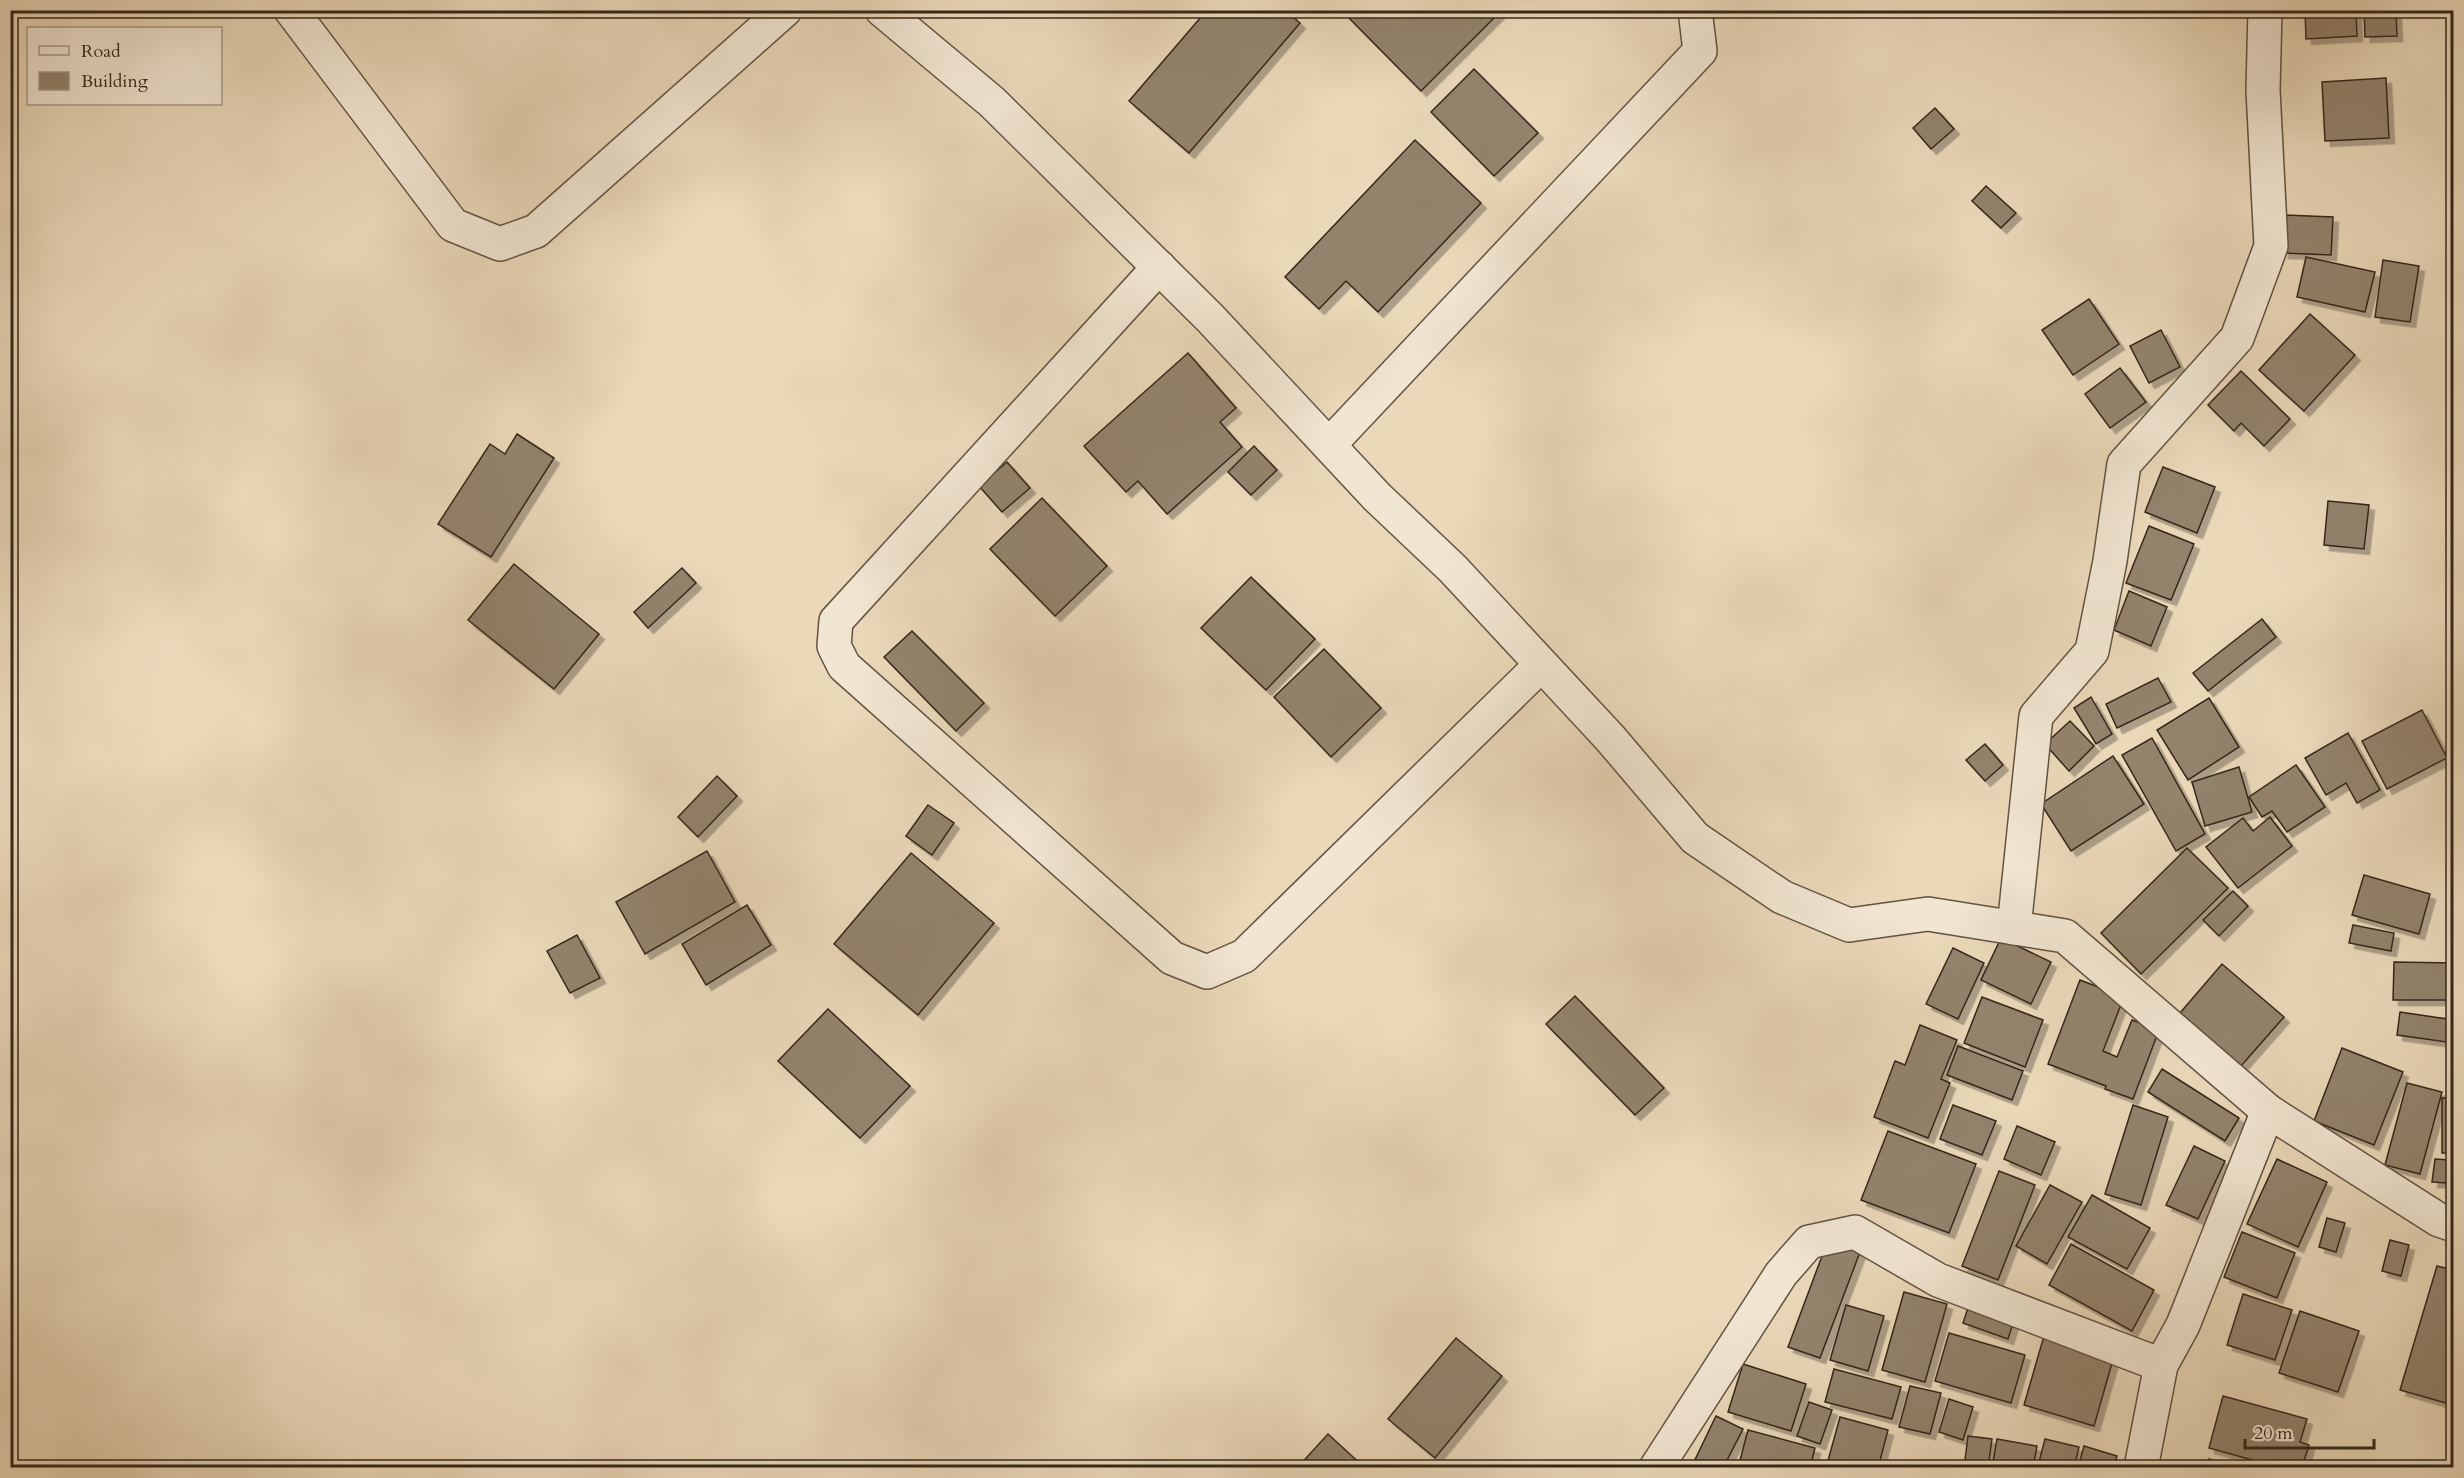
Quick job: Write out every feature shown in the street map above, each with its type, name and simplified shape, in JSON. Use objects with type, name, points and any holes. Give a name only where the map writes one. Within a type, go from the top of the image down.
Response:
[{"type":"street","points":[[291,10],[453,225],[500,244],[537,231],[785,10]]},
{"type":"street","points":[[882,10],[992,102],[1159,267],[1377,497],[1452,569],[1610,738],[1695,838],[1782,897],[1849,926],[1928,914],[2065,936],[2268,1111],[2439,1220],[2454,1225]]},
{"type":"street","points":[[1329,446],[1700,51],[1695,10]]},
{"type":"street","points":[[2014,928],[2036,716],[2092,651],[2110,561],[2124,464],[2237,339],[2271,246],[2263,90],[2265,10]]},
{"type":"street","points":[[1159,267],[836,621],[834,646],[844,666],[1172,958],[1207,972],[1244,956],[1541,665]]},
{"type":"street","points":[[2141,1467],[2161,1365],[2183,1325],[2268,1111]]},
{"type":"street","points":[[1656,1467],[1781,1274],[1809,1242],[1855,1232],[1938,1280],[2161,1365]]},
{"type":"building","points":[[1207,10],[1285,10],[1300,23],[1189,153],[1129,101]]},
{"type":"building","points":[[1357,10],[1502,10],[1421,91],[1349,18]]},
{"type":"building","points":[[2305,10],[2356,10],[2357,36],[2306,39]]},
{"type":"building","points":[[2364,10],[2396,10],[2397,36],[2365,37]]},
{"type":"building","points":[[1474,69],[1538,133],[1494,176],[1431,112]]},
{"type":"building","points":[[2386,78],[2389,138],[2325,141],[2322,82]]},
{"type":"building","points":[[1935,108],[1954,129],[1931,149],[1913,128]]},
{"type":"building","points":[[1415,140],[1481,203],[1378,312],[1346,281],[1319,309],[1285,277]]},
{"type":"building","points":[[1986,186],[2016,213],[2001,228],[1972,201]]},
{"type":"building","points":[[2285,215],[2333,217],[2331,255],[2283,253]]},
{"type":"building","points":[[2306,257],[2375,272],[2365,312],[2297,297]]},
{"type":"building","points":[[2383,260],[2419,266],[2410,322],[2375,317]]},
{"type":"building","points":[[2089,299],[2119,344],[2073,375],[2042,330]]},
{"type":"building","points":[[2310,314],[2355,355],[2304,411],[2259,370]]},
{"type":"building","points":[[2161,330],[2180,367],[2149,383],[2130,346]]},
{"type":"building","points":[[1188,353],[1236,408],[1220,422],[1242,447],[1167,514],[1138,481],[1126,492],[1084,446]]},
{"type":"building","points":[[2120,368],[2146,402],[2110,428],[2085,394]]},
{"type":"building","points":[[2241,371],[2290,419],[2264,446],[2241,423],[2234,431],[2208,405]]},
{"type":"building","points":[[517,434],[554,458],[491,557],[438,524],[490,444],[505,454]]},
{"type":"building","points":[[1254,446],[1277,470],[1251,495],[1228,472]]},
{"type":"building","points":[[1007,462],[1030,488],[1002,512],[979,486]]},
{"type":"building","points":[[2163,467],[2215,487],[2197,533],[2145,512]]},
{"type":"building","points":[[1042,498],[1107,566],[1055,616],[990,549]]},
{"type":"building","points":[[2328,501],[2369,505],[2364,549],[2324,545]]},
{"type":"building","points":[[2149,526],[2194,544],[2171,600],[2126,583]]},
{"type":"building","points":[[514,564],[599,634],[554,689],[468,620]]},
{"type":"building","points":[[682,568],[696,583],[648,628],[634,612]]},
{"type":"building","points":[[1251,577],[1315,639],[1266,690],[1201,628]]},
{"type":"building","points":[[2129,591],[2167,607],[2151,646],[2114,630]]},
{"type":"building","points":[[2262,619],[2276,637],[2208,691],[2193,673]]},
{"type":"building","points":[[912,631],[984,703],[956,731],[884,657]]},
{"type":"building","points":[[1324,649],[1381,708],[1331,757],[1274,697]]},
{"type":"building","points":[[2158,678],[2171,702],[2117,728],[2106,704]]},
{"type":"building","points":[[2091,697],[2112,734],[2096,744],[2074,708]]},
{"type":"building","points":[[2209,698],[2239,747],[2188,780],[2157,730]]},
{"type":"building","points":[[2422,710],[2447,758],[2387,789],[2362,741]]},
{"type":"building","points":[[2070,721],[2094,746],[2069,771],[2045,744]]},
{"type":"building","points":[[2348,733],[2380,790],[2357,803],[2346,783],[2326,795],[2305,758]]},
{"type":"building","points":[[2152,738],[2205,834],[2176,851],[2122,755]]},
{"type":"building","points":[[1985,744],[2003,765],[1985,781],[1966,760]]},
{"type":"building","points":[[2113,756],[2144,804],[2071,851],[2041,804]]},
{"type":"building","points":[[2296,765],[2325,807],[2287,832],[2272,811],[2262,817],[2249,797]]},
{"type":"building","points":[[2239,767],[2252,812],[2205,826],[2192,782]]},
{"type":"building","points":[[717,776],[737,796],[698,837],[678,817]]},
{"type":"building","points":[[928,805],[954,823],[932,855],[906,836]]},
{"type":"building","points":[[2270,817],[2292,846],[2238,888],[2206,847],[2243,818],[2253,831]]},
{"type":"building","points":[[2187,848],[2228,888],[2141,974],[2101,933]]},
{"type":"building","points":[[707,851],[735,902],[645,954],[616,902]]},
{"type":"building","points":[[911,853],[994,923],[918,1015],[834,944]]},
{"type":"building","points":[[2364,875],[2430,894],[2419,934],[2352,915]]},
{"type":"building","points":[[2233,891],[2248,906],[2219,936],[2203,920]]},
{"type":"building","points":[[747,905],[771,945],[706,985],[682,944]]},
{"type":"building","points":[[2353,925],[2394,933],[2391,951],[2349,943]]},
{"type":"building","points":[[577,935],[600,978],[570,993],[547,951]]},
{"type":"building","points":[[2001,938],[2051,962],[2031,1004],[1981,980]]},
{"type":"building","points":[[1953,948],[1984,963],[1958,1019],[1926,1004]]},
{"type":"building","points":[[2394,962],[2454,963],[2454,1000],[2393,1000]]},
{"type":"building","points":[[2222,964],[2284,1017],[2241,1066],[2180,1013]]},
{"type":"building","points":[[2080,980],[2124,997],[2103,1051],[2117,1057],[2132,1020],[2159,1030],[2133,1099],[2048,1064]]},
{"type":"building","points":[[1575,996],[1664,1088],[1635,1115],[1546,1024]]},
{"type":"building","points":[[1982,997],[2043,1020],[2025,1067],[1964,1043]]},
{"type":"building","points":[[828,1009],[910,1086],[860,1138],[778,1061]]},
{"type":"building","points":[[2400,1012],[2454,1020],[2454,1043],[2397,1035]]},
{"type":"building","points":[[1920,1025],[1957,1040],[1941,1079],[1950,1083],[1928,1138],[1874,1117],[1895,1061],[1905,1065]]},
{"type":"building","points":[[1958,1046],[2023,1071],[2012,1100],[1947,1075]]},
{"type":"building","points":[[2342,1048],[2403,1072],[2374,1145],[2314,1121]]},
{"type":"building","points":[[2162,1069],[2239,1118],[2225,1141],[2148,1092]]},
{"type":"building","points":[[2407,1083],[2442,1092],[2420,1174],[2385,1165]]},
{"type":"building","points":[[2442,1098],[2454,1098],[2454,1153],[2442,1153]]},
{"type":"building","points":[[1953,1105],[1996,1121],[1982,1155],[1940,1139]]},
{"type":"building","points":[[2133,1105],[2168,1117],[2141,1205],[2105,1194]]},
{"type":"building","points":[[2017,1126],[2055,1142],[2041,1175],[2004,1159]]},
{"type":"building","points":[[1888,1131],[1976,1164],[1949,1233],[1861,1200]]},
{"type":"building","points":[[2194,1146],[2225,1161],[2198,1219],[2166,1205]]},
{"type":"building","points":[[2277,1159],[2327,1182],[2298,1247],[2247,1224]]},
{"type":"building","points":[[2435,1159],[2449,1160],[2447,1183],[2432,1182]]},
{"type":"building","points":[[1999,1171],[2035,1185],[1998,1280],[1962,1266]]},
{"type":"building","points":[[2050,1185],[2082,1202],[2047,1264],[2016,1246]]},
{"type":"building","points":[[2092,1195],[2150,1228],[2127,1269],[2068,1237]]},
{"type":"building","points":[[2327,1218],[2345,1223],[2336,1252],[2319,1247]]},
{"type":"building","points":[[2242,1232],[2295,1253],[2277,1298],[2224,1277]]},
{"type":"building","points":[[1828,1240],[1860,1252],[1820,1358],[1788,1347]]},
{"type":"building","points":[[2390,1240],[2409,1245],[2401,1276],[2382,1271]]},
{"type":"building","points":[[2071,1244],[2154,1290],[2132,1331],[2049,1285]]},
{"type":"building","points":[[2437,1266],[2454,1270],[2454,1377],[2446,1403],[2400,1390]]},
{"type":"building","points":[[1904,1292],[1947,1304],[1925,1382],[1882,1370]]},
{"type":"building","points":[[2243,1294],[2292,1310],[2275,1360],[2227,1345]]},
{"type":"building","points":[[1846,1305],[1884,1316],[1868,1371],[1830,1360]]},
{"type":"building","points":[[1969,1305],[2014,1320],[2008,1339],[1963,1323]]},
{"type":"building","points":[[2300,1311],[2359,1331],[2338,1392],[2279,1373]]},
{"type":"building","points":[[2046,1329],[2116,1349],[2094,1426],[2024,1405]]},
{"type":"building","points":[[1949,1333],[2025,1355],[2011,1403],[1935,1381]]},
{"type":"building","points":[[1456,1338],[1502,1376],[1435,1458],[1388,1419]]},
{"type":"building","points":[[1743,1364],[1806,1384],[1791,1431],[1728,1412]]},
{"type":"building","points":[[1834,1369],[1901,1387],[1892,1419],[1825,1402]]},
{"type":"building","points":[[1910,1386],[1941,1393],[1930,1434],[1899,1427]]},
{"type":"building","points":[[2223,1396],[2307,1419],[2300,1442],[2309,1445],[2302,1468],[2281,1468],[2209,1448]]},
{"type":"building","points":[[1949,1399],[1973,1407],[1963,1440],[1939,1432]]},
{"type":"building","points":[[1809,1402],[1832,1410],[1820,1444],[1797,1436]]},
{"type":"building","points":[[1716,1416],[1743,1429],[1723,1468],[1691,1468]]},
{"type":"building","points":[[1840,1417],[1888,1430],[1878,1468],[1826,1468]]},
{"type":"building","points":[[1748,1430],[1815,1448],[1810,1468],[1738,1468]]},
{"type":"building","points":[[1328,1434],[1365,1468],[1297,1468]]},
{"type":"building","points":[[1968,1436],[1992,1439],[1988,1468],[1964,1468]]},
{"type":"building","points":[[1997,1439],[2037,1446],[2033,1468],[1992,1468]]},
{"type":"building","points":[[2045,1439],[2079,1447],[2074,1468],[2038,1466]]},
{"type":"building","points":[[2084,1446],[2117,1456],[2114,1468],[2078,1468]]},
{"type":"building","points":[[2454,1451],[2454,1468],[2447,1468]]},
{"type":"building","points":[[2209,1459],[2238,1468],[2206,1468]]},
{"type":"building","points":[[1890,1461],[1925,1468],[1889,1468]]}]
